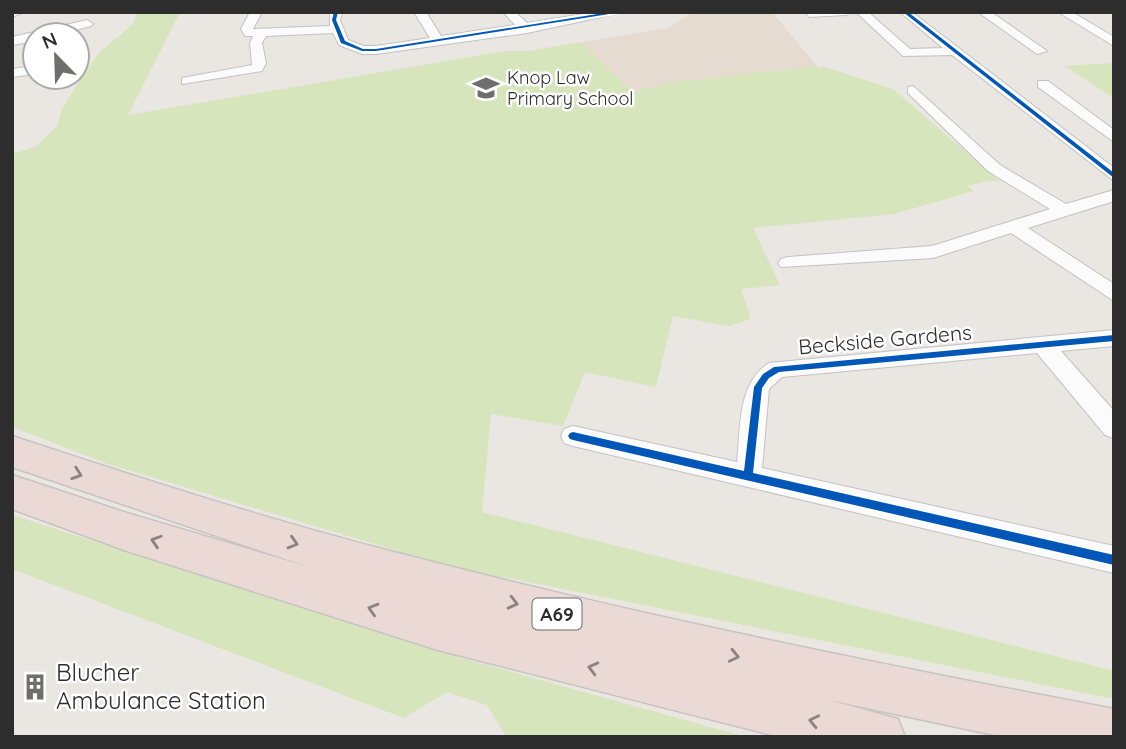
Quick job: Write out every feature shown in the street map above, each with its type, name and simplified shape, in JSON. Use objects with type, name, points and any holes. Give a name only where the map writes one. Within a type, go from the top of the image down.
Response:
[{"type":"highway","name":"A69","points":[[12,452],[152,500],[447,587],[830,678],[1114,734]]},
{"type":"highway","name":"A69","points":[[12,492],[127,532],[438,628],[880,737]]},
{"type":"street","points":[[12,14],[19,12]]},
{"type":"street","points":[[256,12],[247,29],[249,33],[260,35],[336,29]]},
{"type":"street","points":[[336,12],[336,29],[343,42],[362,50],[397,49],[620,12]]},
{"type":"street","points":[[420,12],[439,42]]},
{"type":"street","points":[[508,12],[527,29]]},
{"type":"street","points":[[809,14],[846,12]]},
{"type":"street","points":[[861,12],[907,53],[954,51]]},
{"type":"street","points":[[905,12],[1114,176]]},
{"type":"street","points":[[983,12],[1041,51]]},
{"type":"street","points":[[1063,12],[1114,42]]},
{"type":"street","points":[[187,81],[257,68],[260,63],[256,43],[260,35]]},
{"type":"street","points":[[1043,84],[1114,137]]},
{"type":"street","points":[[913,90],[994,168],[1065,211]]},
{"type":"street","points":[[788,263],[933,252],[1114,195]]},
{"type":"street","points":[[1014,227],[1114,294]]},
{"type":"street","name":"Beckside Gardens","points":[[748,477],[758,387],[766,376],[777,369],[1114,338]]},
{"type":"street","points":[[1042,344],[1114,428]]},
{"type":"street","points":[[573,436],[1114,560]]},
{"type":"shaded area","points":[[694,12],[772,12],[817,66],[668,83],[633,92],[506,51],[529,51],[668,28]]},
{"type":"green space","points":[[137,12],[180,12],[128,115],[506,51],[529,51],[581,42],[633,92],[668,83],[817,66],[893,89],[1002,183],[991,180],[967,186],[974,191],[894,214],[753,228],[780,285],[741,289],[751,319],[729,326],[673,316],[656,387],[585,372],[563,426],[491,414],[482,512],[1114,671],[1114,699],[448,566],[108,464],[12,427],[12,154],[35,147],[57,126],[62,109],[73,91],[91,91],[91,64],[100,52],[133,24]]},
{"type":"green space","points":[[1114,63],[1112,97],[1065,66]]},
{"type":"green space","points":[[12,515],[454,656],[746,737],[506,737],[487,705],[447,692],[404,718],[12,569]]},
{"type":"cycle path","points":[[336,12],[334,20],[343,42],[362,50],[620,12]]},
{"type":"cycle path","points":[[905,12],[1114,176]]},
{"type":"cycle path","points":[[748,477],[758,387],[766,376],[777,369],[1114,338]]},
{"type":"cycle path","points":[[573,436],[1114,560]]},
{"type":"place","name":"Knop Law Primary School","points":[[486,88]]},
{"type":"place","name":"Blucher Ambulance Station","points":[[35,687]]}]
